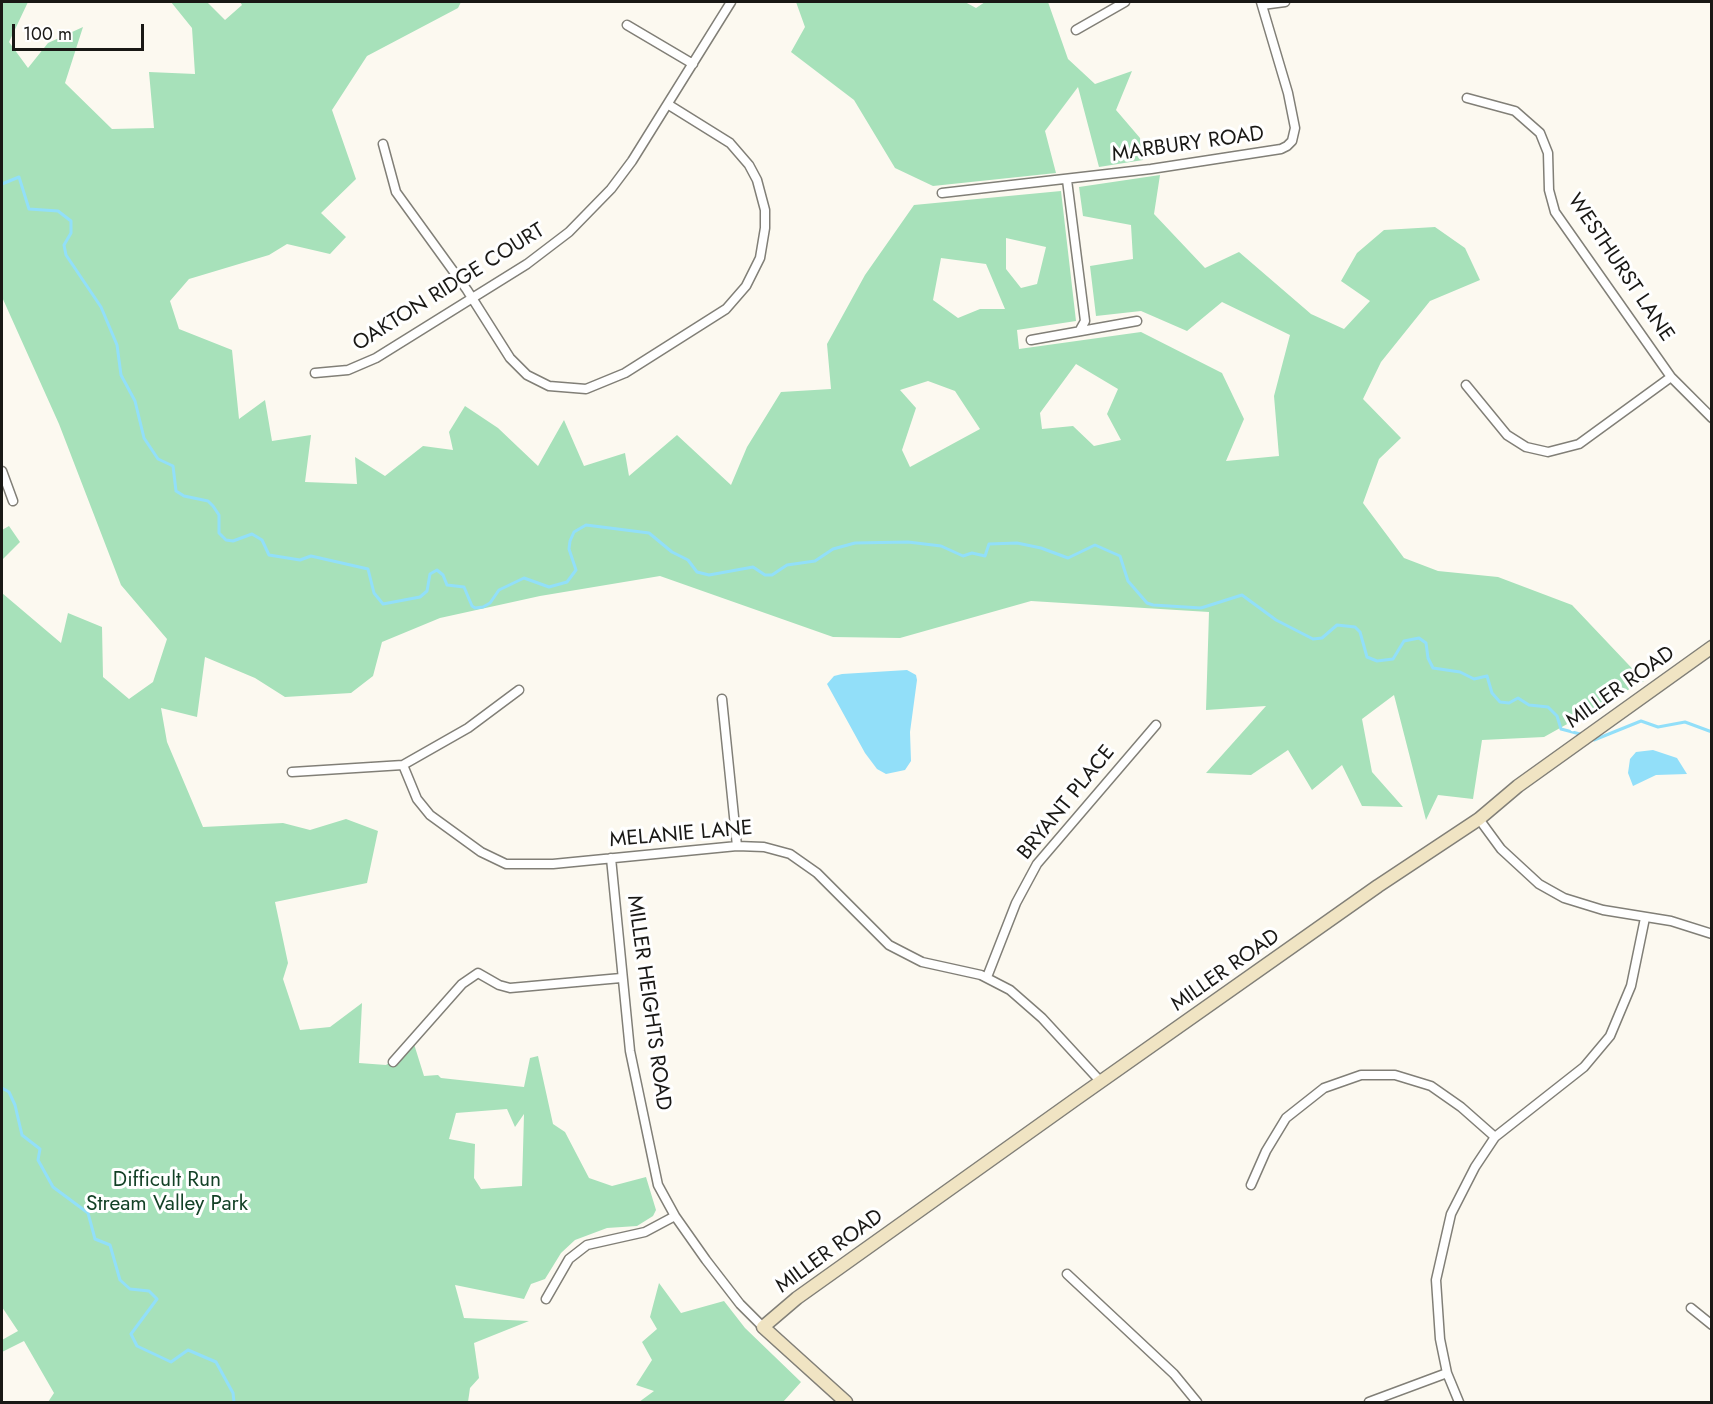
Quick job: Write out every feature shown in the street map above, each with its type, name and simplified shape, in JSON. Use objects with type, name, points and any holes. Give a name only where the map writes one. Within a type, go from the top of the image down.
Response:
[{"type":"street","name":"OAKTON RIDGE COURT","points":[[315,373],[348,370],[367,363],[473,299],[548,249],[588,214],[632,161],[669,105],[731,2]]},
{"type":"street","points":[[1076,30],[1125,2]]},
{"type":"street","points":[[1261,3],[1285,2]]},
{"type":"street","name":"MARBURY ROAD","points":[[942,193],[1150,169],[1287,146],[1292,141],[1295,128],[1288,93],[1261,3]]},
{"type":"street","points":[[627,25],[693,64]]},
{"type":"street","name":"WESTHURST LANE","points":[[1467,98],[1515,111],[1540,133],[1548,153],[1548,190],[1555,212],[1671,377],[1712,418]]},
{"type":"street","points":[[383,144],[396,192],[473,299],[518,367],[538,381],[573,390],[598,386],[614,379],[712,318],[736,300],[753,274],[764,241],[765,210],[757,180],[749,165],[730,143],[669,105]]},
{"type":"street","points":[[1067,180],[1085,321],[1080,330]]},
{"type":"street","points":[[1031,340],[1137,321]]},
{"type":"street","points":[[1466,385],[1507,435],[1526,447],[1548,452],[1579,444],[1671,377]]},
{"type":"street","points":[[2,471],[13,501]]},
{"type":"street","name":"MILLER ROAD","points":[[763,1327],[797,1298],[1101,1082],[1378,886],[1479,819],[1518,786],[1712,647]]},
{"type":"street","points":[[292,772],[403,765],[468,728],[519,690]]},
{"type":"street","points":[[722,699],[737,846]]},
{"type":"street","name":"BRYANT PLACE","points":[[987,977],[1016,903],[1037,864],[1156,725]]},
{"type":"street","name":"MELANIE LANE","points":[[403,765],[417,798],[430,815],[493,859],[519,866],[737,846],[764,847],[796,857],[817,873],[874,933],[905,955],[934,966],[987,977],[1021,998],[1101,1082]]},
{"type":"street","points":[[1479,819],[1501,849],[1539,884],[1564,898],[1603,910],[1671,921],[1712,934]]},
{"type":"street","name":"MILLER HEIGHTS ROAD","points":[[611,858],[621,978],[630,1051],[658,1185],[675,1216],[740,1304],[846,1402]]},
{"type":"street","points":[[1460,1402],[1447,1373],[1440,1338],[1436,1280],[1451,1214],[1474,1167],[1495,1137],[1584,1067],[1610,1036],[1632,986],[1645,918]]},
{"type":"street","points":[[393,1062],[462,984],[478,973],[499,985],[510,988],[621,978]]},
{"type":"street","points":[[1251,1185],[1266,1151],[1286,1118],[1324,1088],[1361,1075],[1395,1075],[1431,1086],[1461,1107],[1495,1137]]},
{"type":"street","points":[[546,1299],[560,1272],[577,1251],[597,1241],[645,1232],[675,1216]]},
{"type":"street","points":[[1067,1274],[1174,1374],[1197,1402]]},
{"type":"street","points":[[1691,1308],[1712,1325]]},
{"type":"street","points":[[1369,1402],[1447,1373]]},
{"type":"green space","name":"Difficult Run Stream Valley Park","points":[[2,2],[28,2],[9,42],[28,68],[48,43],[83,27],[65,83],[112,129],[154,128],[149,72],[195,74],[192,28],[171,2],[207,2],[225,20],[242,5],[240,2],[461,2],[458,8],[367,56],[332,110],[356,179],[321,213],[346,237],[330,254],[287,244],[269,255],[189,279],[170,301],[179,329],[232,350],[239,419],[265,400],[272,441],[311,435],[305,482],[357,484],[355,457],[385,476],[423,446],[453,450],[449,432],[465,406],[498,428],[538,466],[564,420],[584,466],[625,453],[629,476],[677,435],[731,485],[747,447],[781,392],[831,389],[827,344],[865,275],[914,205],[1061,191],[1076,321],[1017,330],[1019,349],[1141,332],[1222,373],[1244,419],[1226,461],[1279,456],[1274,396],[1290,335],[1222,302],[1187,331],[1141,311],[1096,316],[1090,266],[1133,259],[1131,225],[1083,216],[1079,187],[1160,175],[1154,214],[1205,268],[1239,252],[1311,314],[1344,329],[1370,301],[1341,281],[1357,253],[1384,230],[1435,227],[1465,248],[1480,280],[1430,301],[1381,362],[1363,399],[1401,438],[1379,459],[1363,503],[1404,558],[1438,571],[1498,577],[1572,605],[1644,681],[1544,737],[1482,740],[1473,799],[1438,795],[1426,820],[1394,695],[1362,719],[1372,772],[1403,807],[1362,806],[1342,765],[1312,790],[1288,750],[1251,775],[1206,773],[1266,706],[1206,710],[1209,612],[1031,601],[900,638],[833,637],[660,576],[540,596],[440,618],[382,642],[373,676],[351,693],[285,697],[255,678],[205,657],[197,717],[161,708],[167,742],[203,827],[283,823],[310,830],[346,819],[378,831],[367,883],[275,902],[288,963],[283,979],[300,1030],[330,1027],[362,1003],[359,1063],[386,1065],[414,1044],[424,1076],[438,1075],[441,1078],[524,1087],[530,1058],[538,1056],[553,1124],[565,1132],[589,1178],[612,1186],[646,1177],[656,1210],[653,1216],[637,1226],[607,1228],[575,1240],[561,1253],[545,1279],[531,1284],[524,1299],[455,1285],[464,1318],[529,1321],[474,1343],[479,1378],[470,1388],[468,1402],[48,1402],[54,1393],[24,1341],[2,1352],[2,1340],[18,1331],[2,1307],[2,593],[61,643],[68,613],[102,627],[103,677],[129,699],[153,682],[167,639],[121,585],[59,424],[2,297]],"holes":[[[1006,238],[1046,247],[1037,284],[1021,288],[1006,269]],[[941,258],[986,264],[1005,309],[980,309],[958,318],[933,300]],[[1076,364],[1118,389],[1107,414],[1121,440],[1094,446],[1073,426],[1042,429],[1040,413]],[[928,381],[955,391],[980,429],[910,467],[902,450],[916,408],[900,390]],[[507,1109],[515,1127],[524,1114],[522,1186],[481,1189],[474,1178],[475,1144],[449,1139],[456,1113]]]},
{"type":"green space","points":[[796,2],[965,2],[976,8],[985,2],[1048,2],[1068,59],[1095,84],[1132,71],[1116,110],[1140,138],[1143,160],[1099,167],[1078,87],[1045,131],[1056,173],[933,186],[895,168],[854,100],[791,52],[805,27]]},
{"type":"green space","points":[[9,526],[20,542],[2,560],[2,530]]},
{"type":"green space","points":[[659,1283],[681,1313],[724,1301],[745,1328],[801,1382],[783,1402],[639,1402],[654,1391],[636,1385],[652,1360],[642,1342],[657,1329],[650,1317]]},
{"type":"water","points":[[907,670],[916,675],[917,680],[910,732],[911,761],[905,770],[886,774],[877,769],[865,753],[827,684],[834,676],[842,674]]},
{"type":"water","points":[[1653,750],[1677,758],[1687,774],[1656,775],[1633,786],[1628,773],[1630,759],[1636,752]]},
{"type":"waterway","points":[[2,184],[19,177],[29,209],[58,211],[71,221],[71,233],[64,245],[66,255],[101,307],[117,345],[121,375],[135,401],[144,438],[158,459],[173,466],[176,491],[184,496],[208,501],[219,515],[219,533],[226,540],[233,541],[252,534],[262,540],[269,555],[300,560],[311,556],[368,569],[374,593],[383,604],[420,597],[427,591],[430,574],[437,570],[443,575],[447,585],[464,587],[475,608],[490,603],[499,590],[524,578],[549,587],[567,582],[576,570],[569,549],[570,541],[574,532],[586,525],[649,533],[672,552],[688,560],[697,572],[709,575],[753,567],[765,575],[772,575],[787,565],[815,561],[833,549],[855,543],[908,542],[941,546],[963,556],[972,553],[985,556],[989,544],[1017,543],[1041,548],[1068,558],[1095,545],[1120,556],[1128,581],[1147,603],[1201,608],[1242,595],[1276,620],[1313,639],[1322,638],[1337,625],[1355,627],[1360,632],[1367,657],[1377,661],[1393,659],[1404,641],[1419,638],[1426,643],[1428,658],[1433,668],[1460,672],[1474,679],[1487,676],[1492,693],[1500,702],[1509,703],[1518,698],[1529,705],[1548,707],[1557,716],[1561,729],[1580,734]]},
{"type":"waterway","points":[[1594,740],[1641,721],[1658,727],[1685,722],[1712,732]]},
{"type":"waterway","points":[[2,1088],[9,1092],[15,1105],[22,1135],[40,1149],[38,1160],[53,1187],[88,1213],[95,1239],[110,1245],[120,1280],[130,1289],[149,1291],[157,1299],[131,1334],[137,1346],[171,1362],[188,1350],[216,1362],[233,1393],[234,1402]]}]
